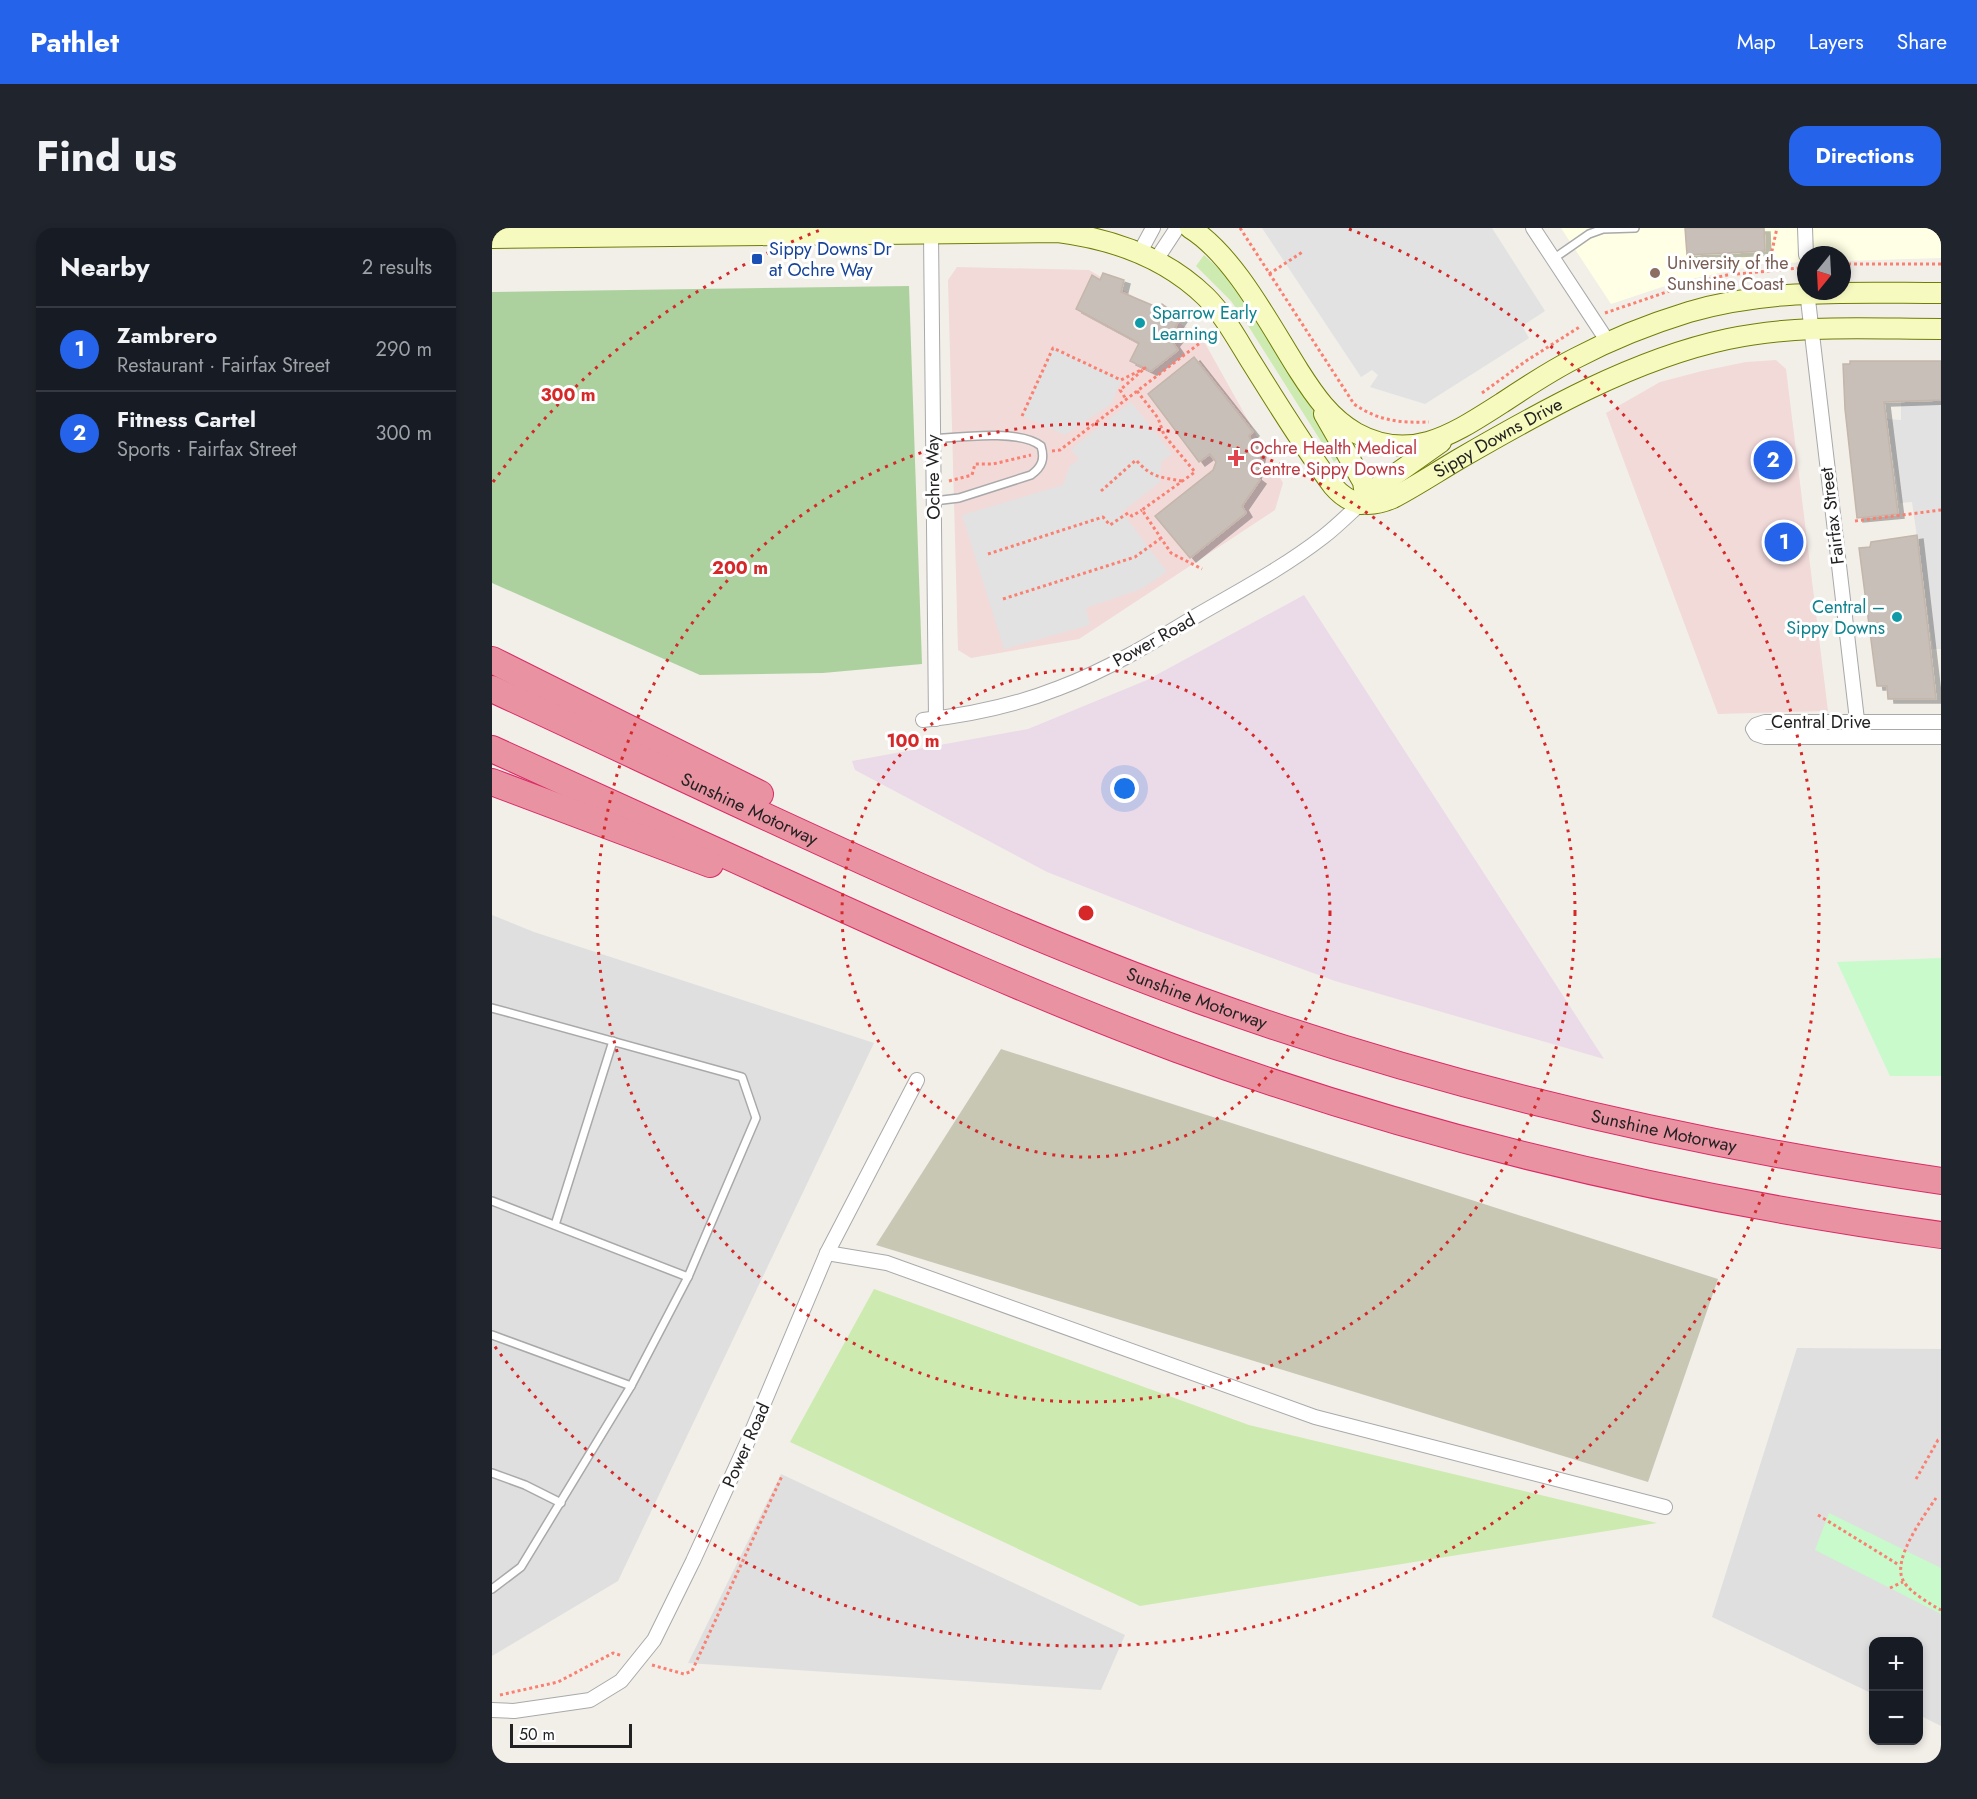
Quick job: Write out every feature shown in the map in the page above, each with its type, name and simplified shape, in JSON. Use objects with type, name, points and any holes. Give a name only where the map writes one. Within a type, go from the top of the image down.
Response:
[{"type":"highway","points":[[492,660],[698,764],[915,869],[927,889]]},
{"type":"highway","name":"Sunshine Motorway","points":[[492,689],[1005,924],[1203,1001],[1382,1060],[1481,1088],[1747,1149],[1941,1181]]},
{"type":"highway","points":[[492,748],[930,949],[1059,1004],[1178,1050],[1292,1089],[1370,1113],[1635,1181],[1739,1203],[1941,1235]]},
{"type":"highway","points":[[492,782],[707,864],[746,865]]},
{"type":"main road","name":"Sippy Downs Drive","points":[[1190,228],[1208,241],[1240,278],[1317,399],[1330,414],[1350,429],[1382,443],[1413,445],[1441,439],[1455,433],[1535,381],[1608,342],[1661,321],[1720,304],[1797,294]]},
{"type":"main road","points":[[492,238],[1058,232],[1090,237],[1148,256],[1197,288],[1227,323],[1333,486],[1346,499],[1360,504]]},
{"type":"main road","name":"Sippy Downs Drive","points":[[1851,293],[1941,293]]},
{"type":"main road","name":"Sippy Downs Drive","points":[[1360,504],[1375,504],[1393,498],[1501,435],[1598,386],[1652,362],[1728,339],[1766,333],[1810,330],[1941,329]]},
{"type":"main road","points":[[1317,399],[1363,482],[1365,495],[1360,504]]},
{"type":"main road","points":[[1360,504],[1376,488],[1455,433]]},
{"type":"street","points":[[1148,256],[1153,228]]},
{"type":"street","points":[[1148,256],[1177,228]]},
{"type":"street","points":[[1533,228],[1608,342]]},
{"type":"street","points":[[1805,228],[1806,246]]},
{"type":"street","name":"Ochre Way","points":[[930,720],[934,501],[931,234]]},
{"type":"street","name":"Fairfax Street","points":[[1808,300],[1859,737]]},
{"type":"street","name":"Power Road","points":[[930,720],[977,712],[1059,689],[1118,661],[1249,586],[1318,541],[1360,504]]},
{"type":"street","name":"Central Drive","points":[[1941,722],[1764,722],[1755,725],[1753,729],[1756,734],[1766,737],[1941,737]]},
{"type":"street","name":"Power Road","points":[[492,1710],[514,1711],[590,1700],[621,1681],[654,1640],[747,1443],[827,1253],[917,1080]]},
{"type":"street","points":[[827,1253],[887,1263],[1315,1417],[1665,1507]]},
{"type":"lane","points":[[1553,258],[1589,234],[1603,230],[1635,228]]},
{"type":"lane","points":[[932,439],[1019,437],[1034,441],[1041,446],[1043,452],[1041,466],[1031,475],[959,498],[934,501]]},
{"type":"lane","points":[[492,1008],[742,1077],[756,1118],[688,1277],[631,1386],[521,1567],[492,1589]]},
{"type":"lane","points":[[555,1225],[613,1041]]},
{"type":"lane","points":[[492,1201],[688,1277]]},
{"type":"lane","points":[[492,1335],[631,1386]]},
{"type":"lane","points":[[492,1473],[525,1485],[561,1503]]},
{"type":"path","points":[[1240,228],[1354,404],[1375,417],[1387,420],[1410,423],[1430,422]]},
{"type":"path","points":[[1768,270],[1777,228]]},
{"type":"path","points":[[1269,274],[1304,251]]},
{"type":"path","points":[[1851,264],[1941,264]]},
{"type":"path","points":[[1481,394],[1553,343],[1611,310],[1693,283],[1727,275],[1797,268]]},
{"type":"path","points":[[949,481],[972,475],[975,464],[993,464],[1060,450],[1227,323]]},
{"type":"path","points":[[1022,416],[1053,348],[1121,380],[1145,368],[1120,390],[1126,399]]},
{"type":"path","points":[[988,554],[1103,517],[1110,525],[1128,513],[1131,516],[1142,510],[1195,472],[1164,435],[1158,418],[1137,392]]},
{"type":"path","points":[[1101,490],[1136,460],[1146,472],[1157,477],[1182,481]]},
{"type":"path","points":[[1142,510],[1171,553],[1202,569]]},
{"type":"path","points":[[1855,521],[1941,510]]},
{"type":"path","points":[[1004,599],[1135,557],[1161,538]]},
{"type":"path","points":[[1916,1479],[1929,1453],[1941,1439]]},
{"type":"path","points":[[648,1664],[684,1674],[692,1671],[783,1476]]},
{"type":"path","points":[[1936,1498],[1916,1528],[1899,1565],[1903,1582],[1932,1606],[1941,1610]]},
{"type":"path","points":[[1818,1515],[1899,1565]]},
{"type":"path","points":[[1890,1588],[1903,1582]]},
{"type":"path","points":[[492,1694],[500,1695],[558,1682],[613,1653],[631,1658]]},
{"type":"shaded area","points":[[1262,228],[1492,228],[1545,311],[1522,326],[1529,338],[1425,404],[1370,387],[1378,375],[1372,370],[1361,377]]},
{"type":"shaded area","name":"University of the Sunshine Coast","points":[[1561,228],[1941,228],[1941,258],[1851,261],[1851,246],[1797,246],[1797,262],[1762,264],[1677,282],[1611,304]]},
{"type":"shaded area","points":[[957,267],[1089,270],[1201,336],[1283,483],[1275,510],[1079,639],[971,658],[958,650],[948,280]]},
{"type":"shaded area","points":[[1053,348],[1121,380],[1112,403],[1065,435],[1022,416]]},
{"type":"shaded area","points":[[1776,360],[1786,369],[1828,711],[1718,714],[1606,413],[1660,382],[1746,362]]},
{"type":"shaded area","points":[[1941,400],[1941,649],[1933,649],[1912,502],[1900,503],[1887,419],[1901,420],[1901,402]]},
{"type":"shaded area","points":[[1131,402],[1172,454],[1161,462],[1160,482],[1122,512],[1167,572],[1141,589],[1086,608],[1090,625],[1004,649],[962,515],[1063,485],[1070,465],[1079,460],[1071,449]]},
{"type":"shaded area","points":[[1304,595],[1604,1059],[1335,981],[1185,926],[1047,872],[855,770],[852,761],[1028,729],[1147,680]]},
{"type":"shaded area","points":[[492,915],[534,932],[874,1043],[618,1581],[492,1656]]},
{"type":"shaded area","points":[[1001,1049],[1718,1279],[1648,1482],[876,1245]]},
{"type":"shaded area","points":[[1797,1348],[1941,1349],[1941,1726],[1923,1717],[1923,1637],[1869,1637],[1869,1692],[1712,1617]]},
{"type":"shaded area","points":[[781,1474],[1125,1635],[1101,1690],[688,1663]]},
{"type":"green space","points":[[1204,255],[1222,272],[1247,304],[1341,456],[1334,462],[1231,301],[1196,266]]},
{"type":"green space","points":[[909,286],[922,664],[823,673],[700,675],[492,583],[492,292]]},
{"type":"green space","points":[[1941,958],[1941,1076],[1890,1076],[1837,962]]},
{"type":"green space","points":[[874,1289],[1249,1425],[1657,1523],[1140,1606],[790,1442]]},
{"type":"green space","points":[[1829,1513],[1941,1568],[1941,1614],[1815,1550]]},
{"type":"building","points":[[1685,228],[1764,228],[1765,251],[1687,255]]},
{"type":"building","name":"Sparrow Early Learning","points":[[1103,273],[1124,280],[1121,292],[1159,308],[1162,304],[1181,318],[1175,327],[1181,333],[1173,343],[1178,350],[1151,371],[1130,361],[1139,343],[1076,309],[1092,275],[1100,280]]},
{"type":"building","name":"Ochre Health Medical Centre Sippy Downs","points":[[1194,357],[1253,432],[1249,436],[1256,452],[1260,452],[1255,476],[1260,480],[1242,506],[1246,513],[1190,558],[1155,516],[1213,470],[1216,462],[1210,454],[1199,462],[1148,394]]},
{"type":"building","points":[[1850,361],[1941,361],[1941,400],[1884,402],[1898,514],[1857,518],[1845,409],[1843,364],[1850,364]]},
{"type":"building","name":"Central – Sippy Downs","points":[[1917,535],[1936,699],[1888,699],[1887,686],[1877,686],[1859,548],[1870,547],[1871,542]]},
{"type":"place","name":"Sippy Downs Dr at Ochre Way","points":[[757,259]]},
{"type":"place","name":"University of the Sunshine Coast","points":[[1655,273]]},
{"type":"place","name":"Sparrow Early Learning","points":[[1140,323]]},
{"type":"place","name":"Ochre Health Medical Centre Sippy Downs","points":[[1236,458]]},
{"type":"place","name":"Fitness Cartel","points":[[1773,460]]},
{"type":"place","name":"Zambrero","points":[[1784,542]]},
{"type":"place","name":"Central – Sippy Downs","points":[[1897,617]]}]
